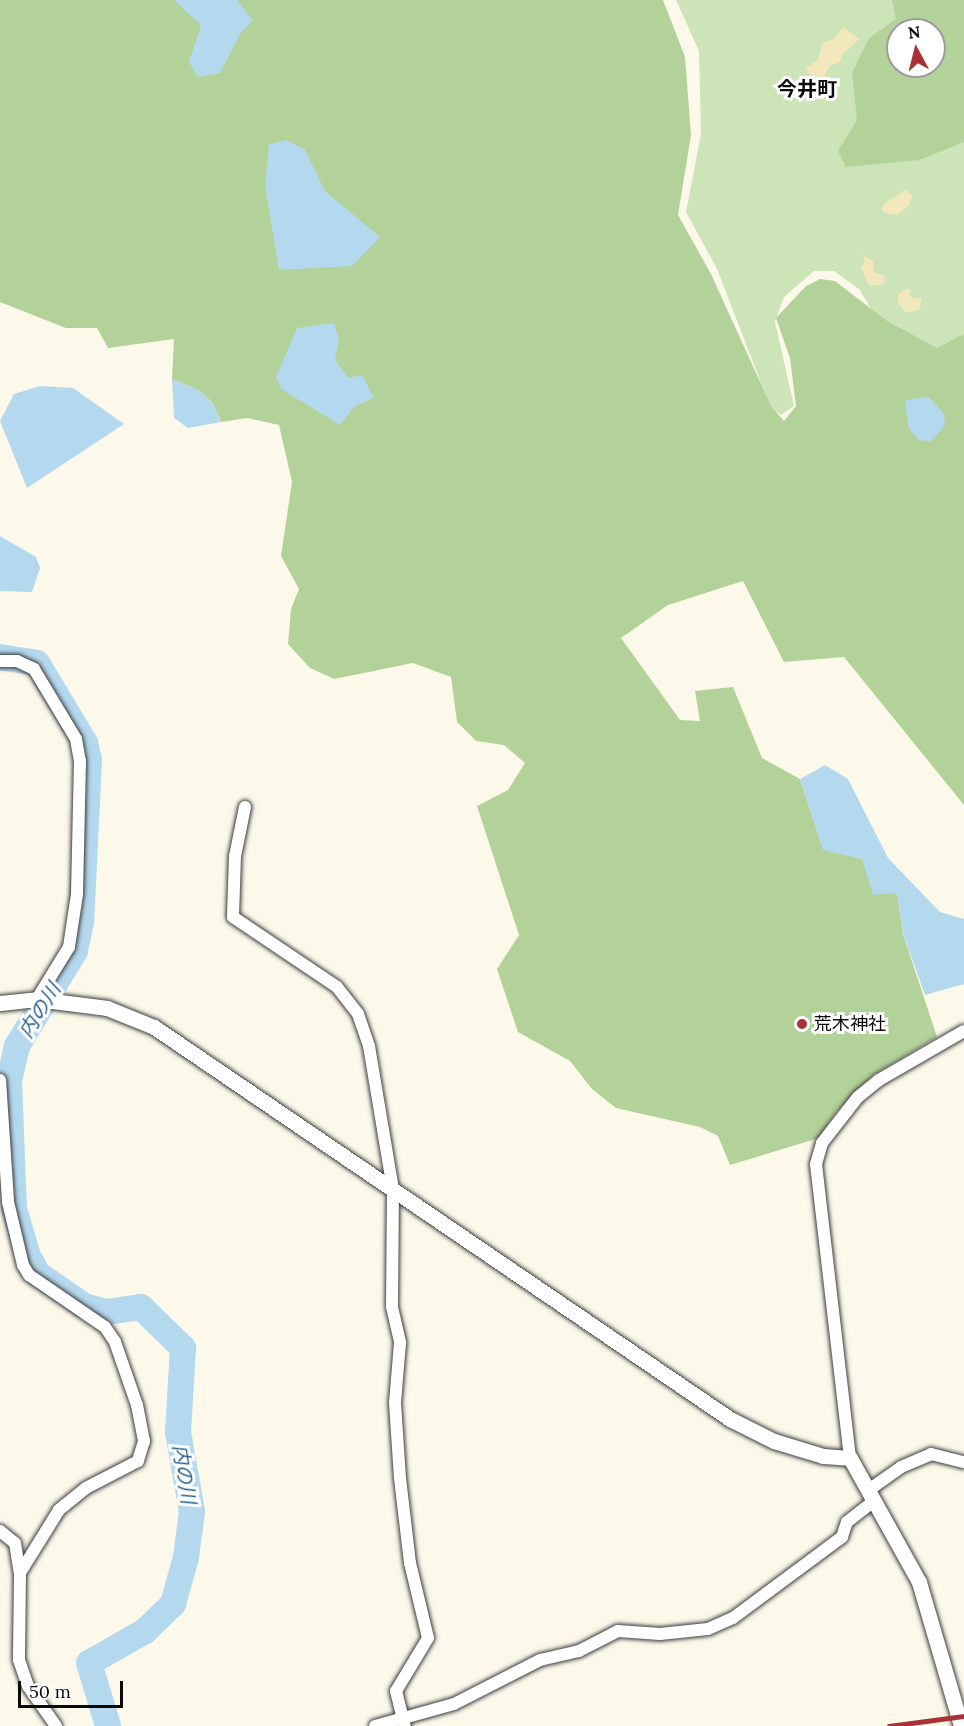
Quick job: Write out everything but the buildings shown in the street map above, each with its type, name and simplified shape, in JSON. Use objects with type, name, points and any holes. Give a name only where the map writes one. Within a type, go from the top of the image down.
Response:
[{"type":"street","points":[[0,661],[17,662],[34,669],[76,739],[80,761],[79,860],[69,946],[37,999]]},
{"type":"street","points":[[245,807],[235,856],[233,916],[350,999],[369,1046],[393,1189],[392,1307],[400,1343],[395,1403],[400,1478],[410,1563],[428,1638],[396,1691],[405,1723]]},
{"type":"street","points":[[0,1003],[37,999],[107,1008],[154,1027],[730,1419],[774,1441],[823,1456],[850,1458]]},
{"type":"street","points":[[961,1726],[918,1582],[850,1458],[816,1164],[822,1143],[858,1097],[879,1080],[964,1030]]},
{"type":"street","points":[[0,1080],[8,1202],[23,1265],[29,1275],[105,1328],[115,1342],[137,1405],[144,1441],[138,1461],[86,1488],[59,1510],[20,1573]]},
{"type":"street","points":[[375,1726],[405,1723],[454,1704],[540,1660],[579,1651],[618,1631],[660,1634],[708,1629],[733,1618],[842,1538],[847,1521],[901,1467],[931,1454],[964,1462]]},
{"type":"street","points":[[0,1531],[15,1543],[20,1573],[19,1660],[28,1686],[56,1726]]},
{"type":"green space","points":[[0,0],[663,0],[685,57],[691,135],[678,215],[711,274],[771,406],[784,421],[796,406],[790,358],[776,318],[806,286],[820,279],[835,281],[887,321],[937,348],[964,334],[964,805],[844,657],[784,662],[743,581],[668,605],[621,638],[680,720],[700,721],[695,691],[733,687],[762,758],[800,779],[823,849],[862,859],[897,893],[903,934],[937,1037],[873,1075],[835,1113],[819,1138],[730,1165],[718,1136],[700,1127],[616,1108],[592,1089],[570,1061],[518,1032],[497,969],[519,935],[477,806],[508,790],[525,763],[504,745],[476,741],[457,722],[451,677],[413,663],[334,679],[310,668],[288,644],[291,609],[299,589],[281,556],[292,482],[279,425],[247,418],[221,422],[213,403],[200,391],[172,379],[174,339],[108,348],[97,328],[66,328],[0,302]]},
{"type":"green space","points":[[676,0],[964,0],[964,362],[882,328],[860,290],[834,271],[814,271],[784,297],[775,322],[794,406],[781,415],[770,406],[717,269],[686,212],[701,134],[699,51]]},
{"type":"green space","points":[[892,0],[964,0],[964,142],[919,160],[846,167],[838,151],[857,120],[852,73],[869,38],[886,26],[886,78],[946,78],[946,18],[896,18]]},
{"type":"sand","points":[[843,27],[860,39],[842,54],[840,62],[830,66],[822,81],[814,83],[806,68],[818,60],[822,43],[834,39]]},
{"type":"sand","points":[[906,190],[913,196],[909,205],[897,215],[885,213],[881,209],[885,203]]},
{"type":"sand","points":[[863,255],[873,261],[874,272],[885,276],[884,284],[869,286],[861,268],[865,261]]},
{"type":"sand","points":[[906,289],[910,290],[910,297],[922,299],[919,310],[907,313],[898,303],[898,295]]},
{"type":"water","points":[[174,0],[237,0],[253,20],[240,34],[220,73],[198,77],[189,62],[201,25]]},
{"type":"water","points":[[287,140],[305,150],[325,191],[380,237],[352,266],[279,270],[265,185],[269,144]]},
{"type":"water","points":[[334,323],[339,340],[335,359],[348,378],[362,375],[374,398],[355,406],[340,425],[281,389],[276,377],[297,328]]},
{"type":"water","points":[[172,379],[200,391],[213,403],[221,422],[188,428],[174,418]]},
{"type":"water","points":[[40,386],[73,388],[124,424],[27,488],[0,421],[14,394]]},
{"type":"water","points":[[929,397],[944,414],[945,426],[930,442],[918,440],[908,426],[905,400]]},
{"type":"water","points":[[0,536],[36,557],[40,568],[32,592],[0,591]]},
{"type":"water","points":[[825,765],[848,779],[888,858],[940,912],[964,919],[964,984],[925,995],[903,934],[897,893],[873,895],[862,859],[823,850],[800,779]]},
{"type":"waterway","name":"内の川","points":[[0,657],[37,663],[85,743],[89,761],[81,922],[75,951],[17,1046],[9,1080],[14,1209],[28,1256],[38,1274],[84,1306],[106,1312],[141,1307],[183,1348],[178,1432],[192,1511],[186,1557],[173,1604],[145,1631],[89,1663],[108,1726]]},
{"type":"railway","points":[[889,1726],[964,1716]]},
{"type":"place","name":"荒木神社","points":[[802,1024]]},
{"type":"district","name":"今井町","points":[[807,88]]}]
